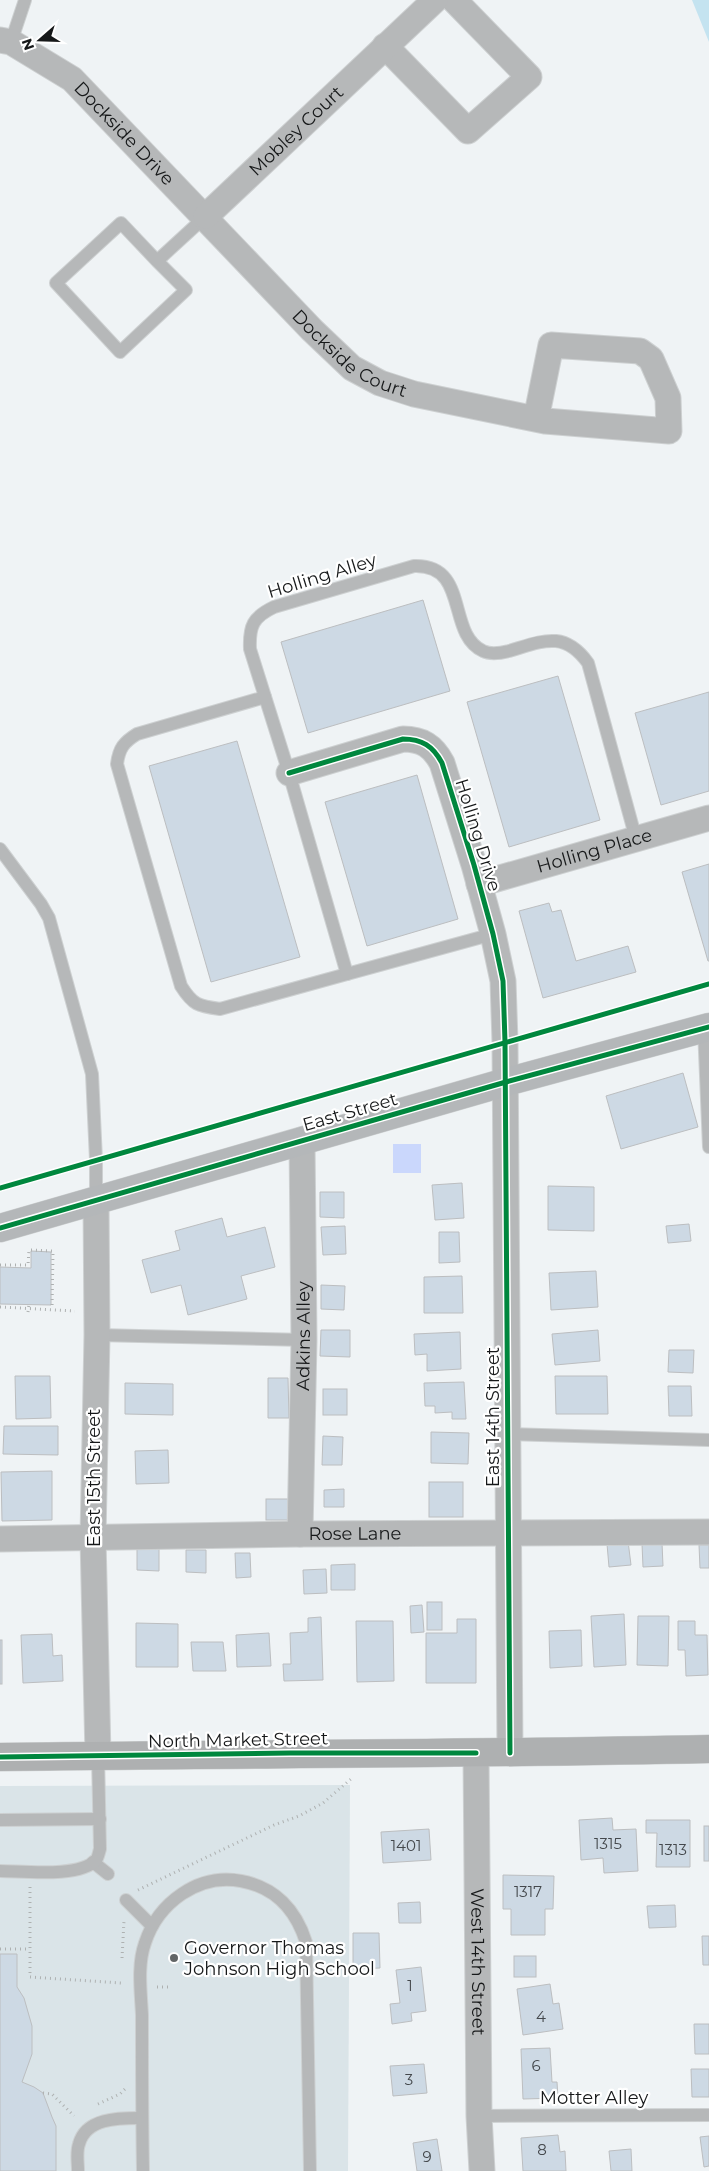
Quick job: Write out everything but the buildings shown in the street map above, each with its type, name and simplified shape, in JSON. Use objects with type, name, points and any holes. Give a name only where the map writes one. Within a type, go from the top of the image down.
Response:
[{"type":"main road","name":"East Street","points":[[0,1228],[506,1082],[707,1027]]},
{"type":"main road","name":"North Market Street","points":[[0,1757],[290,1753],[510,1753],[709,1749]]},
{"type":"street","name":"Mobley Court","points":[[206,216],[435,0]]},
{"type":"street","points":[[385,46],[468,131],[529,77],[454,0]]},
{"type":"street","name":"Dockside Drive","points":[[5,41],[72,79],[206,216]]},
{"type":"street","name":"Dockside Court","points":[[206,216],[312,330],[352,368],[380,383],[414,394],[545,421],[669,431],[668,398],[651,359],[640,351],[551,345],[536,419]]},
{"type":"street","name":"Holling Drive","points":[[289,773],[403,739],[414,739],[426,743],[436,752],[442,763],[479,884],[493,934],[503,981],[506,1082]]},
{"type":"street","name":"Holling Place","points":[[479,884],[709,818]]},
{"type":"street","name":"East 14th Street","points":[[506,1082],[506,1434],[510,1753]]},
{"type":"street","name":"Adkins Alley","points":[[300,1534],[304,1340],[302,1140]]},
{"type":"street","name":"East 15th Street","points":[[96,1200],[97,1335],[93,1538],[98,1756]]},
{"type":"street","name":"Rose Lane","points":[[0,1539],[300,1534],[709,1532]]},
{"type":"street","name":"West 14th Street","points":[[476,1753],[479,2116],[482,2171]]},
{"type":"lane","name":"Dockside Drive","points":[[5,41],[25,0]]},
{"type":"lane","points":[[157,261],[206,216]]},
{"type":"lane","points":[[121,223],[157,261],[186,290],[120,352],[56,283],[121,223]]},
{"type":"lane","name":"Holling Alley","points":[[347,974],[289,773],[250,649],[249,634],[260,614],[274,607],[414,566],[425,566],[438,570],[447,580],[454,594],[465,630],[474,645],[484,652],[499,654],[550,639],[569,644],[588,663],[636,839]]},
{"type":"lane","points":[[265,697],[137,734],[126,740],[119,750],[117,764],[181,986],[190,1000],[203,1007],[220,1009],[493,934]]},
{"type":"lane","points":[[0,849],[41,904],[49,918],[92,1074],[96,1200]]},
{"type":"lane","points":[[707,1027],[709,1147]]},
{"type":"lane","points":[[97,1335],[304,1340]]},
{"type":"lane","points":[[506,1434],[709,1440]]},
{"type":"lane","points":[[0,1871],[69,1872],[93,1862],[100,1849],[98,1756]]},
{"type":"lane","points":[[0,1820],[100,1819]]},
{"type":"lane","points":[[93,1862],[108,1874]]},
{"type":"lane","points":[[143,2171],[142,1958],[144,1945],[152,1926],[166,1908],[180,1895],[197,1886],[215,1880],[234,1880],[254,1884],[272,1893],[289,1906],[301,1925],[306,1942],[310,2171]]},
{"type":"lane","points":[[126,1900],[152,1926]]},
{"type":"lane","name":"Motter Alley","points":[[479,2116],[709,2115]]},
{"type":"lane","points":[[78,2171],[78,2146],[82,2135],[91,2127],[115,2118],[142,2118]]},
{"type":"path","points":[[0,1265],[28,1266],[28,1250],[53,1251],[52,1309]]},
{"type":"path","points":[[0,1307],[78,1311]]},
{"type":"path","points":[[122,1964],[126,1900],[141,1888],[323,1804],[353,1777]]},
{"type":"path","points":[[30,1884],[30,1977],[121,1983]]},
{"type":"path","points":[[0,1949],[29,1949]]},
{"type":"path","points":[[121,1974],[122,1992]]},
{"type":"path","points":[[90,2107],[120,2094],[129,2085]]},
{"type":"path","points":[[42,2093],[52,2094],[74,2116]]},
{"type":"path","points":[[71,2123],[74,2116],[79,2113]]},
{"type":"shaded area","points":[[692,0],[709,0],[709,42]]},
{"type":"shaded area","points":[[393,1144],[421,1144],[421,1173],[393,1173]]},
{"type":"shaded area","name":"Governor Thomas Johnson High School","points":[[350,1785],[348,2171],[0,2171],[0,1786]]},
{"type":"cycle path","points":[[289,773],[403,739],[416,740],[431,748],[442,763],[474,865],[493,934],[503,981],[505,1042],[510,1753]]},
{"type":"cycle path","points":[[0,1188],[709,984]]},
{"type":"cycle path","points":[[0,1228],[506,1082],[709,1027]]},
{"type":"cycle path","points":[[0,1757],[290,1753],[476,1753]]},
{"type":"place","name":"Governor Thomas Johnson High School","points":[[174,1958]]}]
